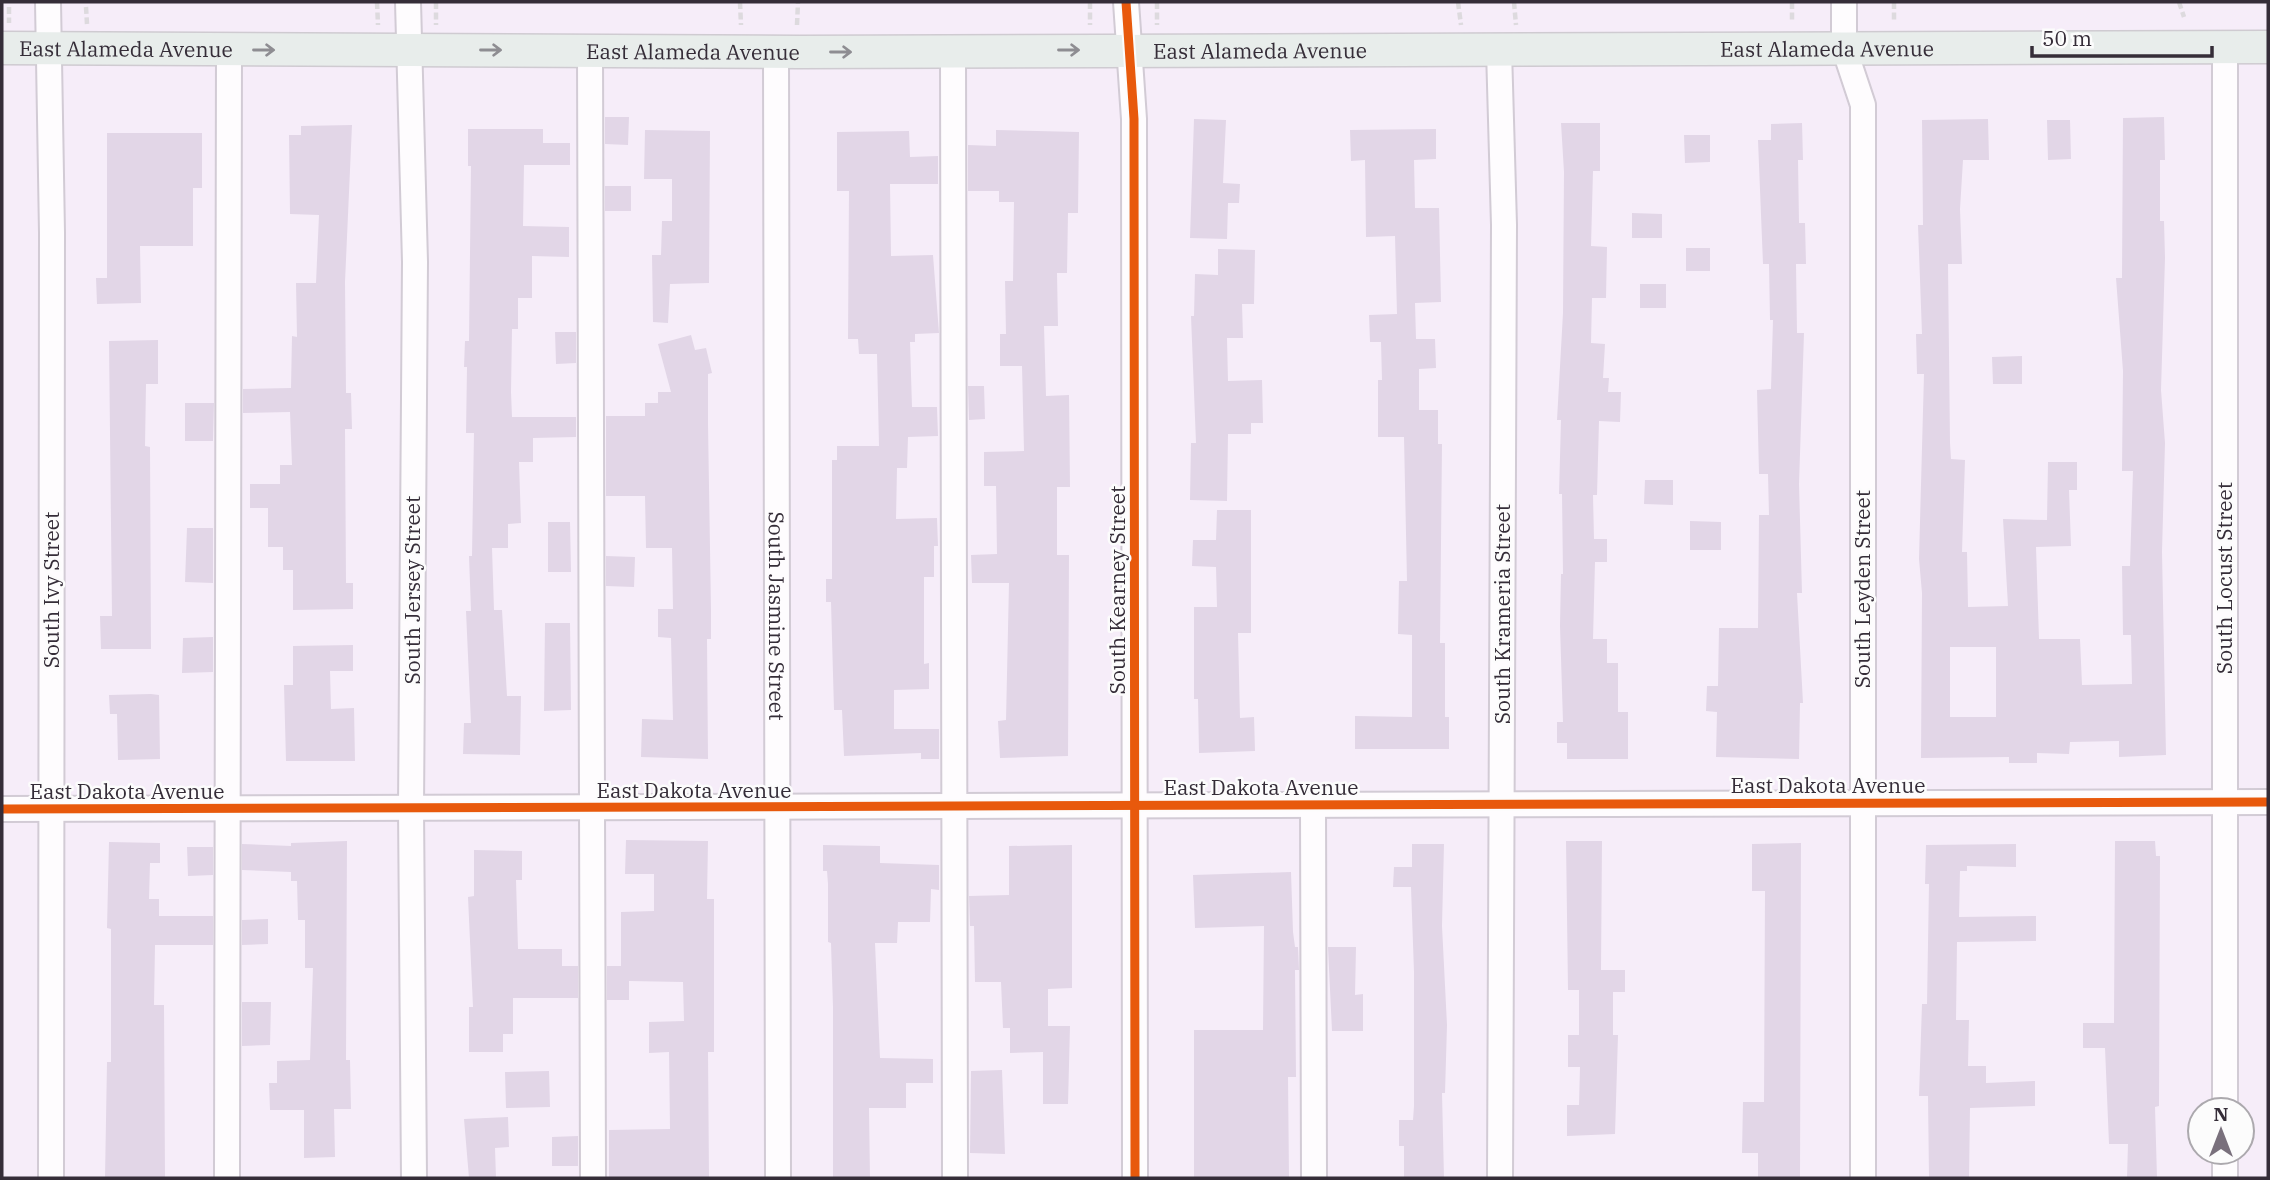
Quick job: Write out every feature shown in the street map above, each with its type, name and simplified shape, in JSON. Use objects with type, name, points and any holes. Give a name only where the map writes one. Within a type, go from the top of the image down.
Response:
[{"type":"main road","name":"East Alameda Avenue","points":[[5,37],[48,48],[590,51],[787,42],[953,51],[1129,50],[1507,40],[1844,48],[2268,47]]},
{"type":"street","name":"South Ivy Street","points":[[48,2],[52,233],[51,1178]]},
{"type":"street","name":"South Jersey Street","points":[[408,2],[415,262],[411,808],[414,1178]]},
{"type":"street","name":"South Kearney Street","points":[[1126,2],[1134,119],[1135,1178]]},
{"type":"street","name":"South Leyden Street","points":[[1844,2],[1844,48],[1863,105],[1863,1178]]},
{"type":"street","name":"South Krameria Street","points":[[1500,1178],[1507,40]]},
{"type":"street","name":"South Jasmine Street","points":[[778,1178],[787,42]]},
{"type":"street","name":"South Locust Street","points":[[2225,47],[2225,1096]]},
{"type":"street","points":[[228,1178],[229,49]]},
{"type":"street","points":[[590,51],[593,1178]]},
{"type":"street","points":[[953,51],[955,1178]]},
{"type":"street","name":"East Dakota Avenue","points":[[2,809],[2268,802]]},
{"type":"street","points":[[1313,805],[1314,1178]]},
{"type":"path","points":[[377,2],[378,28]]},
{"type":"path","points":[[436,2],[436,27]]},
{"type":"path","points":[[740,2],[741,33]]},
{"type":"path","points":[[787,42],[798,2]]},
{"type":"path","points":[[1090,2],[1090,26]]},
{"type":"path","points":[[1157,2],[1157,29]]},
{"type":"path","points":[[1458,2],[1462,32]]},
{"type":"path","points":[[1507,40],[1514,2]]},
{"type":"path","points":[[1792,2],[1792,26]]},
{"type":"path","points":[[1894,2],[1894,27]]},
{"type":"path","points":[[2179,2],[2184,17]]},
{"type":"path","points":[[5,37],[9,7]]},
{"type":"path","points":[[86,8],[87,25]]},
{"type":"building","points":[[605,117],[629,117],[628,145],[605,144]]},
{"type":"building","points":[[2164,117],[2165,160],[2160,160],[2160,221],[2164,221],[2165,258],[2161,390],[2165,443],[2162,552],[2166,755],[2119,757],[2119,741],[2070,742],[2069,754],[2037,753],[2037,763],[2009,763],[2009,757],[1921,758],[1922,593],[1919,559],[1924,374],[1917,374],[1916,334],[1922,334],[1918,225],[1923,225],[1922,120],[1988,119],[1989,160],[1963,160],[1960,209],[1962,264],[1948,264],[1950,443],[1951,459],[1965,460],[1962,552],[1967,552],[1968,607],[2008,606],[2003,519],[2047,520],[2048,462],[2077,462],[2077,490],[2069,490],[2071,546],[2036,547],[2039,639],[2080,639],[2082,685],[2132,684],[2131,635],[2123,635],[2122,566],[2130,566],[2133,471],[2122,471],[2123,371],[2116,278],[2122,278],[2123,118]],"holes":[[[1950,647],[1996,647],[1996,717],[1950,717]]]},
{"type":"building","points":[[1194,119],[1226,120],[1223,183],[1240,184],[1239,203],[1228,203],[1227,239],[1190,238]]},
{"type":"building","points":[[2047,120],[2070,120],[2071,159],[2048,160]]},
{"type":"building","points":[[1561,123],[1600,123],[1600,171],[1593,171],[1591,246],[1607,247],[1606,298],[1592,298],[1591,343],[1605,344],[1603,378],[1609,378],[1608,392],[1621,392],[1620,422],[1599,421],[1597,495],[1593,495],[1594,539],[1607,539],[1607,562],[1595,562],[1593,639],[1607,639],[1607,663],[1618,663],[1618,712],[1628,712],[1628,759],[1567,759],[1567,743],[1557,743],[1557,722],[1563,722],[1560,626],[1563,574],[1562,494],[1559,494],[1561,420],[1557,420],[1563,313],[1564,172]]},
{"type":"building","points":[[1802,123],[1803,160],[1798,160],[1799,223],[1805,223],[1806,264],[1796,264],[1797,333],[1804,333],[1799,484],[1802,593],[1797,593],[1803,703],[1800,703],[1799,759],[1716,757],[1717,712],[1706,711],[1707,686],[1718,686],[1719,628],[1758,628],[1759,515],[1769,515],[1768,474],[1759,474],[1757,390],[1771,389],[1773,320],[1770,320],[1769,264],[1763,264],[1758,140],[1771,140],[1771,124]]},
{"type":"building","points":[[352,125],[345,282],[346,393],[351,393],[352,429],[345,429],[346,583],[353,583],[353,609],[293,610],[293,570],[283,570],[283,547],[268,547],[268,508],[250,508],[250,484],[280,484],[280,465],[292,465],[290,412],[243,413],[243,389],[291,388],[292,336],[297,337],[296,283],[316,283],[319,215],[290,214],[289,135],[301,135],[301,126]]},
{"type":"building","points":[[468,129],[543,129],[543,143],[570,143],[570,165],[524,165],[523,226],[569,227],[569,257],[532,256],[532,298],[518,298],[518,329],[512,329],[511,392],[512,417],[576,417],[576,437],[533,438],[533,462],[519,462],[521,523],[508,524],[508,548],[492,548],[494,610],[502,610],[507,696],[521,696],[520,755],[463,754],[464,723],[471,723],[466,611],[471,611],[469,556],[472,556],[474,433],[466,433],[467,367],[464,367],[465,341],[469,341],[471,166],[468,166]]},
{"type":"building","points":[[1436,129],[1436,159],[1414,160],[1415,208],[1439,208],[1441,302],[1415,303],[1416,339],[1435,339],[1436,368],[1419,369],[1419,410],[1438,410],[1438,444],[1442,444],[1440,643],[1445,643],[1445,717],[1449,717],[1449,749],[1355,749],[1355,716],[1412,717],[1412,635],[1398,634],[1399,581],[1407,581],[1404,437],[1378,437],[1378,380],[1382,380],[1381,342],[1370,342],[1369,315],[1397,314],[1395,236],[1366,237],[1365,160],[1351,161],[1350,130]]},
{"type":"building","points":[[645,130],[710,131],[709,283],[670,284],[668,323],[653,322],[652,255],[661,255],[662,221],[672,221],[672,179],[644,179]]},
{"type":"building","points":[[996,130],[1079,132],[1078,213],[1068,213],[1067,273],[1057,273],[1058,326],[1044,326],[1046,396],[1069,395],[1070,487],[1057,487],[1057,555],[1069,555],[1068,756],[1000,758],[998,721],[1006,720],[1009,583],[972,583],[971,555],[997,554],[996,486],[984,486],[984,452],[1024,451],[1022,366],[1000,366],[1000,334],[1006,334],[1005,281],[1013,281],[1014,202],[999,202],[999,191],[968,191],[968,145],[996,146]]},
{"type":"building","points":[[909,131],[910,157],[938,156],[938,184],[890,184],[891,256],[933,255],[939,333],[915,334],[915,342],[910,342],[912,407],[937,407],[938,436],[908,437],[907,468],[897,468],[896,519],[937,518],[938,546],[934,546],[934,577],[924,577],[924,664],[929,663],[929,689],[894,690],[894,729],[939,729],[939,759],[921,759],[921,753],[844,756],[842,710],[834,710],[831,602],[826,602],[826,579],[832,579],[832,460],[837,460],[837,446],[879,446],[877,354],[859,354],[858,339],[848,339],[849,191],[837,191],[837,132]]},
{"type":"building","points":[[107,133],[202,133],[202,188],[193,188],[193,246],[140,246],[141,303],[97,304],[96,278],[107,278]]},
{"type":"building","points":[[1684,135],[1710,135],[1710,162],[1685,163]]},
{"type":"building","points":[[605,186],[631,186],[631,211],[605,211]]},
{"type":"building","points":[[1632,213],[1662,214],[1662,238],[1632,238]]},
{"type":"building","points":[[1686,248],[1710,248],[1710,271],[1686,271]]},
{"type":"building","points":[[1218,249],[1255,250],[1254,304],[1242,304],[1243,338],[1227,338],[1228,381],[1262,380],[1263,423],[1251,423],[1251,434],[1228,434],[1227,501],[1190,500],[1191,443],[1196,443],[1191,316],[1194,316],[1195,274],[1218,275]]},
{"type":"building","points":[[1640,284],[1666,284],[1666,308],[1640,308]]},
{"type":"building","points":[[555,332],[576,332],[576,363],[556,364]]},
{"type":"building","points":[[691,335],[695,350],[706,348],[712,373],[708,374],[711,639],[707,639],[708,759],[641,757],[642,719],[673,720],[671,638],[658,637],[658,609],[673,609],[672,548],[646,548],[645,496],[606,496],[606,416],[645,416],[645,403],[658,403],[658,392],[671,392],[658,344]]},
{"type":"building","points":[[158,340],[158,384],[146,384],[145,446],[150,447],[151,649],[101,649],[100,616],[112,616],[109,341]]},
{"type":"building","points":[[2022,356],[2022,384],[1993,384],[1992,357]]},
{"type":"building","points":[[968,386],[984,386],[985,419],[969,420]]},
{"type":"building","points":[[185,403],[214,403],[213,441],[185,441]]},
{"type":"building","points":[[1645,480],[1673,480],[1673,505],[1644,504]]},
{"type":"building","points":[[1217,510],[1251,510],[1251,633],[1238,633],[1240,718],[1254,717],[1255,751],[1199,753],[1198,699],[1194,699],[1194,607],[1217,607],[1216,567],[1192,566],[1193,540],[1216,540]]},
{"type":"building","points":[[1690,521],[1721,522],[1721,550],[1690,550]]},
{"type":"building","points":[[548,522],[570,522],[571,572],[548,572]]},
{"type":"building","points":[[187,528],[213,528],[213,583],[185,582]]},
{"type":"building","points":[[606,556],[635,557],[634,587],[606,586]]},
{"type":"building","points":[[545,623],[570,623],[571,710],[544,711]]},
{"type":"building","points":[[213,637],[213,672],[182,673],[183,638]]},
{"type":"building","points":[[353,645],[353,671],[330,671],[331,709],[354,708],[355,761],[286,761],[284,685],[293,685],[293,646]]},
{"type":"building","points":[[109,695],[159,695],[160,759],[118,760],[117,714],[110,714]]},
{"type":"building","points":[[626,840],[708,841],[707,899],[714,899],[714,1052],[708,1052],[709,1178],[609,1178],[609,1130],[670,1129],[669,1052],[649,1053],[649,1022],[684,1021],[683,982],[629,981],[629,1000],[607,1000],[607,966],[621,966],[621,912],[654,911],[654,874],[625,874]]},
{"type":"building","points":[[347,841],[346,1060],[350,1060],[351,1109],[334,1109],[335,1157],[304,1158],[304,1110],[270,1110],[269,1083],[277,1083],[277,1061],[310,1060],[313,968],[305,968],[305,920],[298,920],[297,881],[291,881],[291,872],[242,870],[242,844],[291,846],[291,843]]},
{"type":"building","points":[[1566,841],[1602,841],[1601,970],[1625,970],[1625,992],[1613,992],[1613,1035],[1618,1035],[1615,1134],[1567,1136],[1567,1105],[1579,1105],[1580,1067],[1568,1067],[1568,1035],[1579,1035],[1579,990],[1568,990]]},
{"type":"building","points":[[2115,841],[2155,841],[2156,856],[2160,856],[2159,1106],[2155,1107],[2157,1178],[2127,1178],[2128,1144],[2109,1144],[2105,1048],[2083,1048],[2083,1023],[2114,1023]]},
{"type":"building","points":[[109,842],[160,843],[160,863],[150,863],[149,899],[159,899],[159,916],[213,916],[213,945],[155,945],[154,1005],[164,1005],[165,1178],[105,1178],[107,1062],[111,1062],[111,929],[107,928]]},
{"type":"building","points":[[1801,843],[1800,1178],[1758,1178],[1758,1153],[1742,1153],[1743,1102],[1764,1102],[1765,891],[1752,891],[1752,844]]},
{"type":"building","points":[[1412,844],[1444,844],[1442,926],[1447,1025],[1445,1093],[1442,1093],[1444,1178],[1404,1178],[1404,1146],[1399,1146],[1399,1120],[1413,1120],[1414,972],[1411,887],[1393,887],[1394,867],[1412,867]]},
{"type":"building","points":[[2016,844],[2016,867],[1967,866],[1967,871],[1960,871],[1959,917],[2036,916],[2036,941],[1957,942],[1956,1020],[1969,1020],[1968,1066],[1986,1066],[1986,1083],[2035,1081],[2035,1106],[1970,1108],[1969,1178],[1929,1178],[1928,1096],[1919,1096],[1922,1004],[1927,1004],[1929,884],[1925,884],[1926,845]]},
{"type":"building","points":[[823,845],[880,846],[880,863],[939,865],[939,890],[931,889],[930,922],[898,922],[897,943],[875,943],[880,1058],[933,1059],[933,1083],[906,1083],[906,1108],[869,1108],[870,1178],[833,1178],[833,1007],[831,943],[828,942],[828,884],[827,871],[823,871]]},
{"type":"building","points":[[1072,845],[1072,988],[1048,989],[1048,1026],[1070,1026],[1068,1104],[1043,1104],[1043,1052],[1010,1053],[1010,1028],[1003,1028],[1001,982],[975,982],[974,926],[970,926],[969,896],[1009,895],[1009,846]]},
{"type":"building","points":[[187,847],[213,847],[213,875],[188,876]]},
{"type":"building","points":[[474,850],[522,851],[522,880],[516,880],[518,949],[562,949],[562,966],[578,966],[578,998],[513,998],[513,1034],[503,1034],[503,1052],[469,1052],[469,1007],[473,1007],[468,897],[474,896]]},
{"type":"building","points":[[1291,872],[1293,932],[1295,947],[1298,947],[1299,970],[1295,970],[1296,1077],[1288,1077],[1289,1178],[1194,1178],[1194,1030],[1263,1030],[1264,926],[1195,928],[1193,875]]},
{"type":"building","points":[[268,919],[268,944],[242,945],[242,920]]},
{"type":"building","points":[[1328,947],[1356,947],[1355,995],[1363,994],[1363,1031],[1332,1031]]},
{"type":"building","points":[[242,1002],[271,1002],[270,1045],[242,1046]]},
{"type":"building","points":[[1002,1070],[1005,1154],[970,1153],[971,1071]]},
{"type":"building","points":[[549,1071],[550,1107],[506,1108],[505,1072]]},
{"type":"building","points":[[508,1117],[509,1147],[495,1148],[496,1178],[469,1178],[464,1119]]},
{"type":"building","points":[[578,1136],[578,1166],[552,1166],[552,1137]]},
{"type":"cycle path","points":[[1126,2],[1134,119],[1135,1178]]},
{"type":"cycle path","points":[[2,809],[2268,802]]}]
